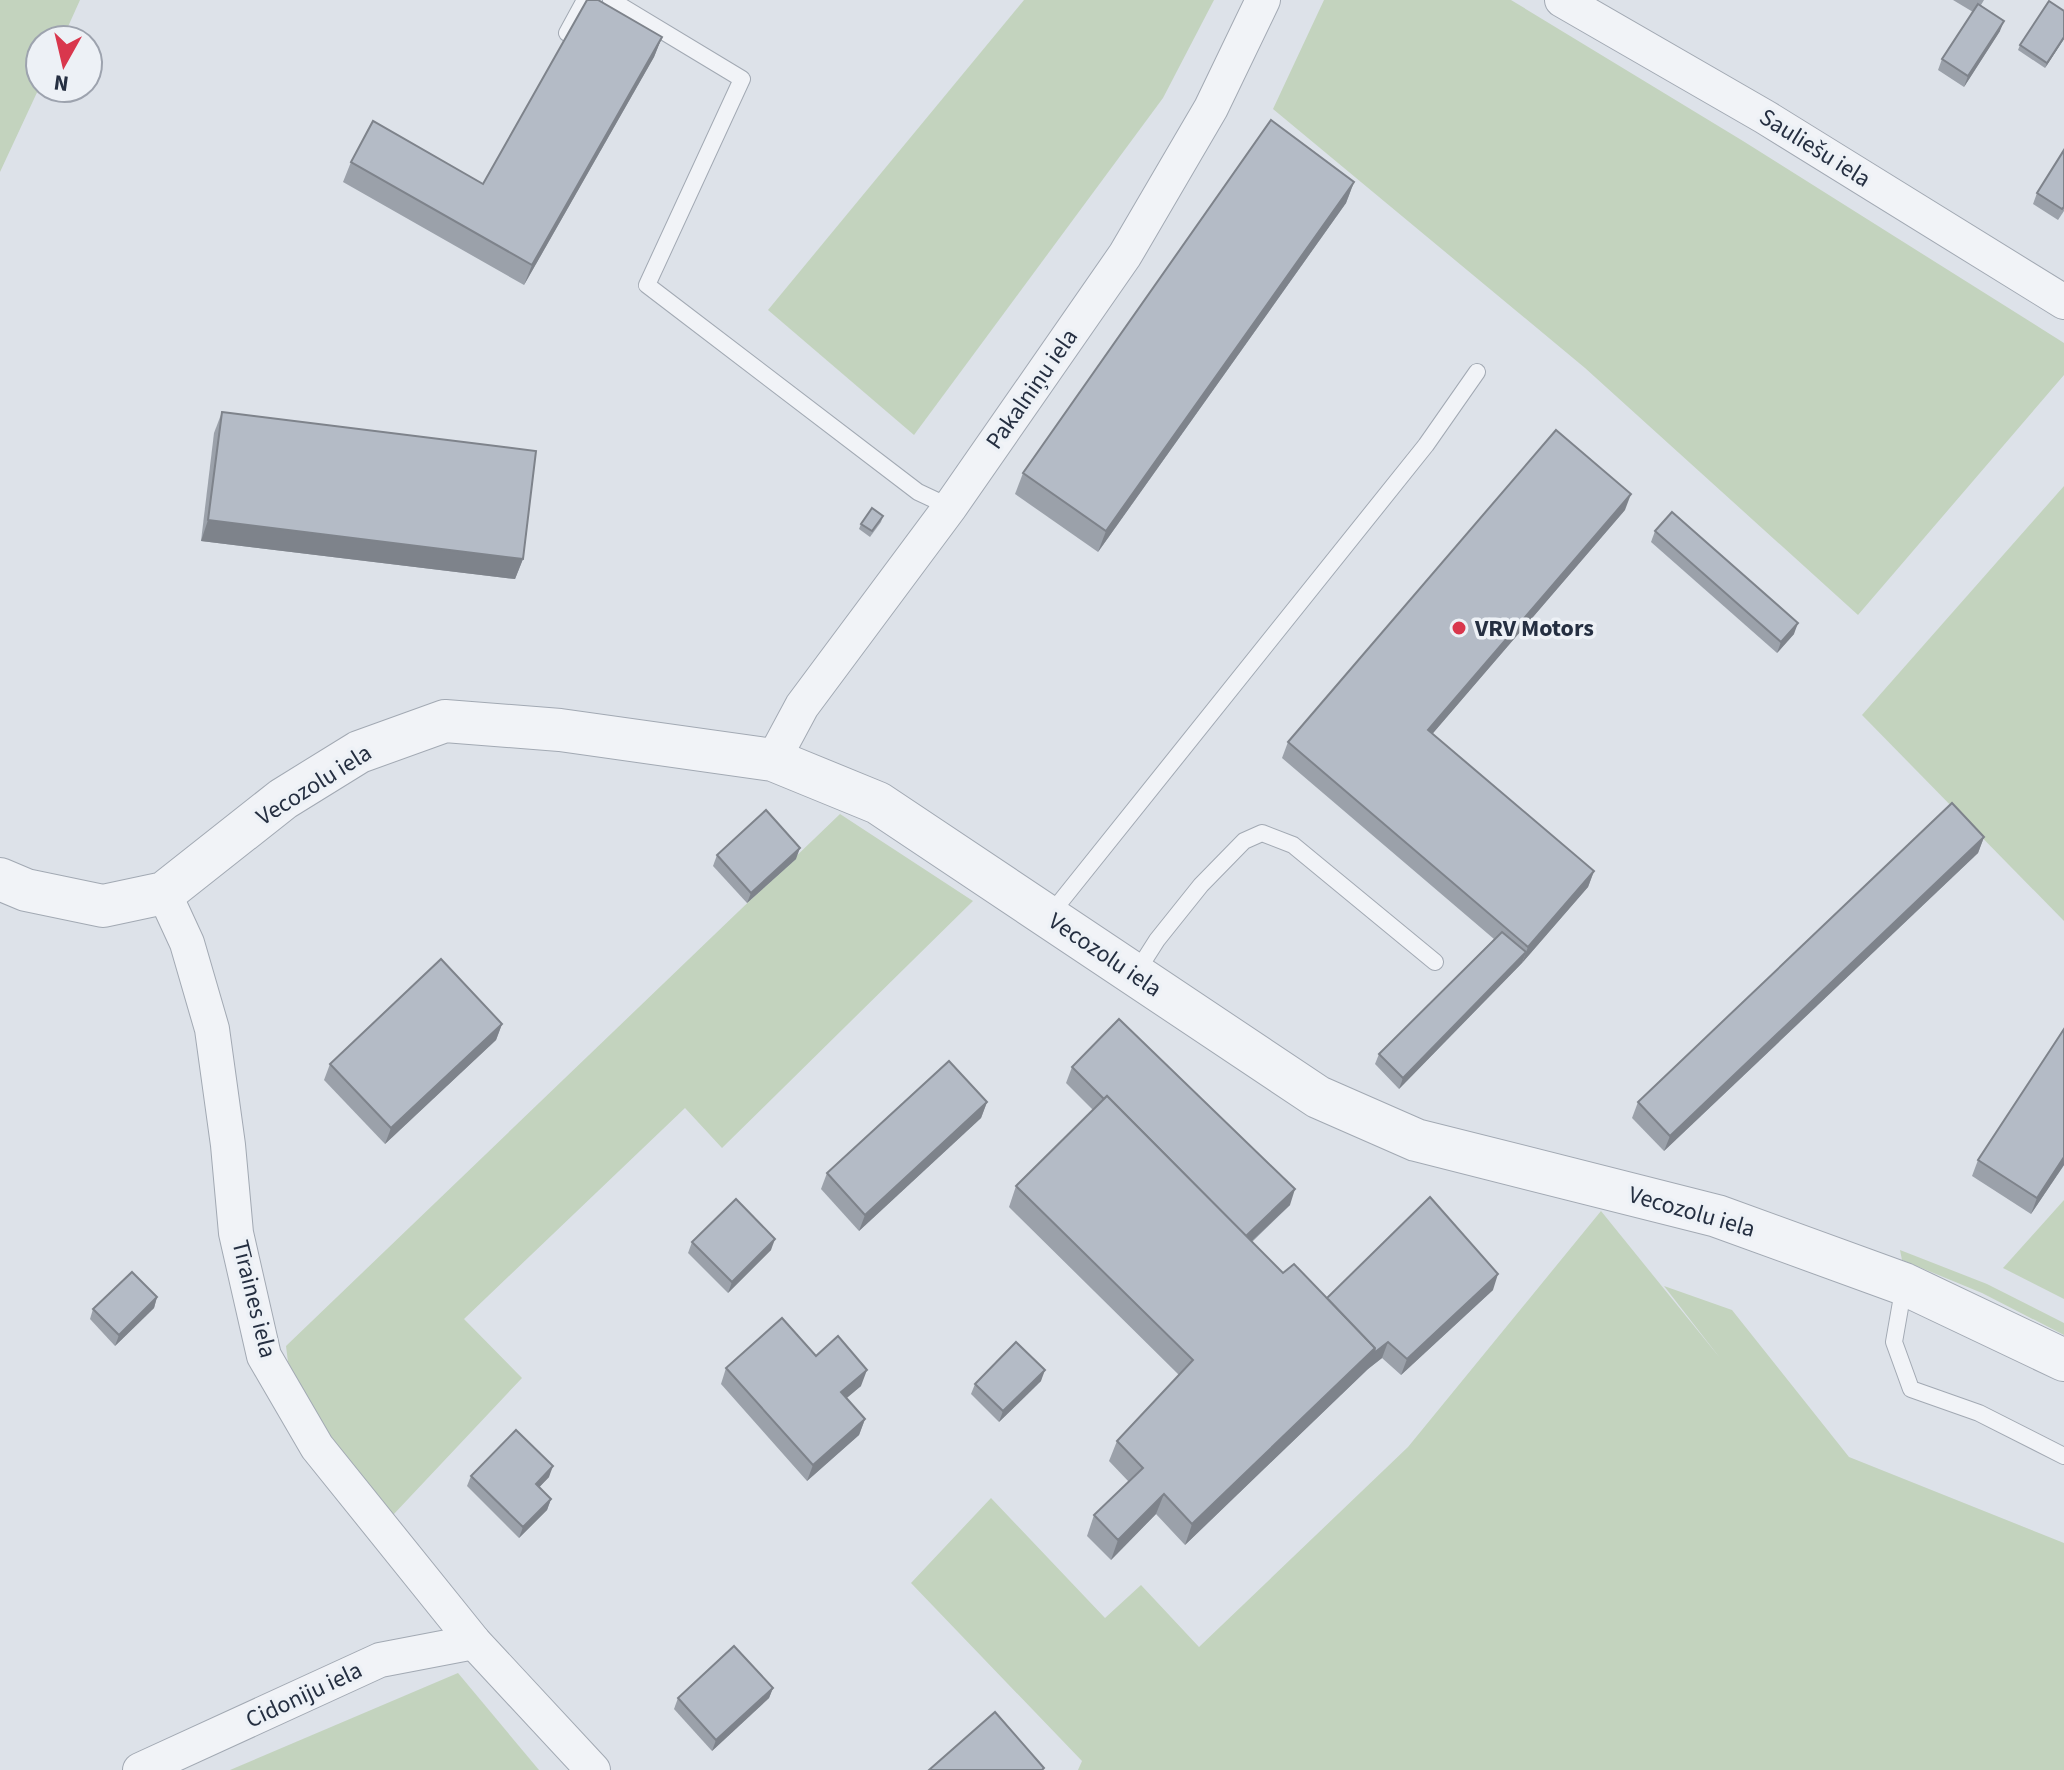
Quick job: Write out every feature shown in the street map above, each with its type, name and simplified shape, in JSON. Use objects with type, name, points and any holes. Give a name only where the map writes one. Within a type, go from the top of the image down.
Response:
[{"type":"street","name":"Pakalniņu iela","points":[[773,760],[802,706],[950,507],[1125,255],[1211,108],[1263,0]]},
{"type":"street","name":"Sauliešu iela","points":[[1562,0],[1765,117],[2064,302]]},
{"type":"street","name":"Vecozolu iela","points":[[164,893],[283,799],[346,759],[445,721],[560,730],[773,760],[878,803],[1318,1097],[1416,1140],[1717,1216],[1904,1284],[2064,1360]]},
{"type":"street","points":[[0,879],[26,890],[103,906],[164,893]]},
{"type":"street","name":"Tīraines iela","points":[[164,893],[187,943],[212,1029],[236,1233],[264,1356],[317,1447],[474,1642],[593,1770]]},
{"type":"street","name":"Cidoniju iela","points":[[140,1770],[380,1660],[474,1642]]},
{"type":"lane","points":[[567,33],[585,0]]},
{"type":"lane","points":[[611,0],[742,79],[647,285],[918,492],[950,507]]},
{"type":"lane","points":[[1048,917],[1426,445],[1477,372]]},
{"type":"lane","points":[[1135,974],[1157,940],[1201,885],[1244,841],[1262,833],[1293,845],[1435,962]]},
{"type":"lane","points":[[1904,1284],[1894,1342],[1911,1389],[1979,1413],[2064,1456]]},
{"type":"green space","points":[[0,0],[80,0],[69,24],[24,24],[24,104],[32,104],[0,172]]},
{"type":"green space","points":[[1024,0],[1214,0],[1163,98],[914,435],[768,310]]},
{"type":"green space","points":[[1324,0],[1511,0],[1743,141],[2064,343],[2064,375],[1858,615],[1585,368],[1273,109]]},
{"type":"green space","points":[[2064,486],[2064,921],[1862,715]]},
{"type":"green space","points":[[840,814],[973,901],[722,1148],[685,1108],[464,1319],[522,1378],[393,1515],[326,1437],[288,1362],[286,1346]]},
{"type":"green space","points":[[2064,1200],[2064,1299],[2003,1268]]},
{"type":"green space","points":[[1601,1211],[1720,1358],[1664,1286],[1732,1310],[1849,1457],[2064,1543],[2064,1770],[1078,1770],[1082,1761],[911,1583],[991,1498],[1105,1618],[1141,1585],[1199,1647],[1408,1447]]},
{"type":"green space","points":[[1900,1250],[1987,1284],[2064,1323],[2064,1335],[1982,1293],[1902,1260]]},
{"type":"green space","points":[[458,1673],[539,1770],[230,1770]]},
{"type":"building","points":[[587,0],[598,0],[662,37],[532,265],[351,162],[373,121],[483,184]]},
{"type":"building","points":[[2049,1],[2064,11],[2064,37],[2047,63],[2020,45]]},
{"type":"building","points":[[1978,4],[2004,21],[1968,76],[1942,59]]},
{"type":"building","points":[[1271,120],[1354,182],[1106,531],[1023,473]]},
{"type":"building","points":[[2064,150],[2064,207],[2062,209],[2037,193]]},
{"type":"building","points":[[222,412],[536,451],[523,559],[208,520]]},
{"type":"building","name":"VRV Motors","points":[[1556,430],[1631,494],[1428,730],[1594,871],[1528,947],[1288,742]]},
{"type":"building","points":[[872,508],[883,516],[872,531],[861,524]]},
{"type":"building","points":[[1672,512],[1798,623],[1781,642],[1655,531]]},
{"type":"building","points":[[1952,803],[1984,837],[1670,1136],[1638,1102]]},
{"type":"building","points":[[766,810],[800,848],[751,893],[717,855]]},
{"type":"building","points":[[1502,932],[1526,952],[1403,1078],[1379,1054]]},
{"type":"building","points":[[441,959],[502,1024],[391,1128],[330,1064]]},
{"type":"building","points":[[1119,1019],[1295,1189],[1246,1236],[1107,1096],[1104,1099],[1072,1067]]},
{"type":"building","points":[[2064,1029],[2064,1157],[2037,1198],[1978,1160]]},
{"type":"building","points":[[949,1061],[987,1102],[865,1215],[827,1173]]},
{"type":"building","points":[[1107,1096],[1283,1273],[1294,1264],[1375,1348],[1192,1524],[1164,1494],[1118,1540],[1094,1515],[1143,1468],[1117,1441],[1193,1360],[1016,1186]]},
{"type":"building","points":[[1430,1197],[1498,1274],[1407,1359],[1388,1342],[1374,1353],[1375,1348],[1327,1298]]},
{"type":"building","points":[[736,1199],[775,1239],[732,1282],[692,1242]]},
{"type":"building","points":[[132,1272],[157,1297],[119,1335],[93,1309]]},
{"type":"building","points":[[782,1318],[816,1356],[838,1336],[867,1370],[841,1392],[865,1419],[813,1465],[726,1368]]},
{"type":"building","points":[[1016,1342],[1045,1370],[1003,1411],[975,1384]]},
{"type":"building","points":[[516,1430],[553,1466],[536,1484],[551,1499],[523,1527],[471,1476]]},
{"type":"building","points":[[734,1646],[773,1688],[716,1740],[678,1698]]},
{"type":"building","points":[[995,1712],[1044,1768],[1042,1770],[929,1770]]},
{"type":"place","name":"VRV Motors","points":[[1459,628]]}]
